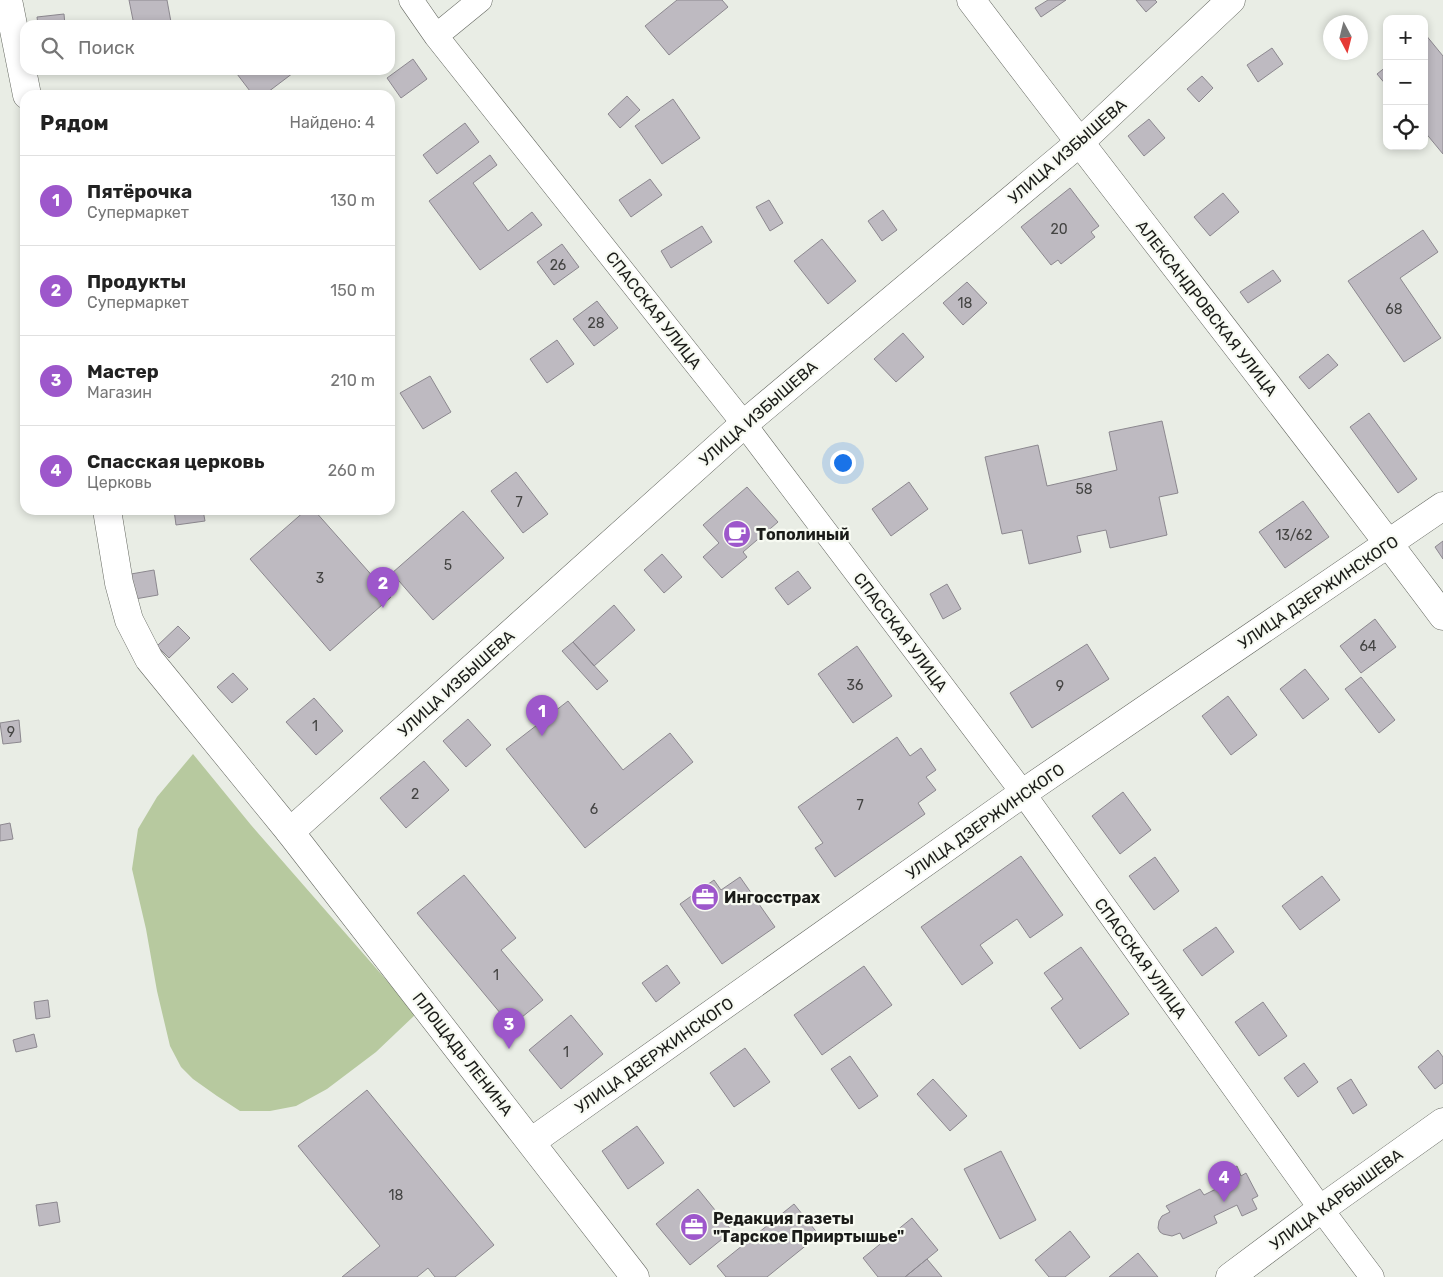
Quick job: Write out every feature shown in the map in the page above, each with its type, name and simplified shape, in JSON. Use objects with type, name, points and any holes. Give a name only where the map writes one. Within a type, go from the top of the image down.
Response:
[{"type":"street","points":[[8,0],[20,63]]},
{"type":"street","name":"СПАССКАЯ УЛИЦА","points":[[411,0],[436,36],[744,424],[1022,794],[1372,1277]]},
{"type":"street","points":[[436,36],[480,0]]},
{"type":"street","name":"АЛЕКСАНДРОВСКАЯ УЛИЦА","points":[[971,0],[1443,616]]},
{"type":"street","name":"УЛИЦА ИЗБЫШЕВА","points":[[290,832],[744,424],[1079,143],[1231,0]]},
{"type":"street","points":[[22,75],[25,90]]},
{"type":"street","name":"УЛИЦА ДЗЕРЖИНСКОГО","points":[[531,1142],[1022,794],[1443,506]]},
{"type":"street","name":"ПЛОЩАДЬ ЛЕНИНА","points":[[108,515],[119,583],[129,620],[149,660],[290,832],[635,1277]]},
{"type":"street","name":"УЛИЦА КАРБЫШЕВА","points":[[1230,1277],[1443,1122]]},
{"type":"green space","points":[[193,754],[251,825],[416,1014],[376,1052],[327,1089],[296,1106],[270,1111],[240,1111],[193,1079],[181,1067],[170,1046],[132,869],[138,829],[157,797]]},
{"type":"building","points":[[129,0],[167,0],[171,20],[133,20]]},
{"type":"building","points":[[677,0],[722,0],[728,7],[669,55],[645,26]]},
{"type":"building","points":[[1048,0],[1066,0],[1041,17],[1035,8]]},
{"type":"building","points":[[1136,0],[1155,0],[1157,2],[1146,12]]},
{"type":"building","points":[[64,14],[65,20],[37,20],[37,17]]},
{"type":"building","points":[[1428,38],[1443,56],[1443,154],[1428,136]]},
{"type":"building","points":[[1272,48],[1283,64],[1258,82],[1247,65]]},
{"type":"building","points":[[413,59],[427,79],[401,98],[387,78],[395,75],[395,72]]},
{"type":"building","points":[[1383,69],[1383,81],[1377,74]]},
{"type":"building","points":[[238,75],[290,75],[271,90],[249,90]]},
{"type":"building","points":[[1202,76],[1213,88],[1199,102],[1187,89]]},
{"type":"building","points":[[627,96],[640,110],[620,128],[608,114]]},
{"type":"building","points":[[673,99],[700,138],[662,164],[635,126]]},
{"type":"building","points":[[1149,119],[1165,138],[1144,156],[1128,136]]},
{"type":"building","points":[[465,123],[479,142],[437,174],[423,155]]},
{"type":"building","points":[[490,155],[497,165],[473,183],[508,231],[532,212],[542,225],[480,270],[429,201]]},
{"type":"building","points":[[650,179],[662,195],[631,217],[619,200]]},
{"type":"building","points":[[1070,188],[1099,226],[1091,232],[1095,237],[1061,264],[1058,260],[1051,265],[1021,227]]},
{"type":"building","points":[[1223,193],[1239,212],[1210,236],[1194,217]]},
{"type":"building","points":[[769,200],[783,223],[770,231],[756,207]]},
{"type":"building","points":[[883,210],[897,230],[882,241],[868,221]]},
{"type":"building","points":[[702,226],[712,242],[671,268],[661,251]]},
{"type":"building","points":[[1423,230],[1438,252],[1400,278],[1441,338],[1404,362],[1348,281]]},
{"type":"building","points":[[822,239],[856,281],[828,304],[794,261]]},
{"type":"building","points":[[562,244],[579,267],[554,285],[537,262]]},
{"type":"building","points":[[1273,270],[1281,281],[1248,303],[1240,292]]},
{"type":"building","points":[[967,282],[987,303],[963,325],[943,303]]},
{"type":"building","points":[[597,301],[618,328],[594,346],[573,319]]},
{"type":"building","points":[[903,333],[924,357],[896,382],[874,359]]},
{"type":"building","points":[[557,340],[574,364],[547,383],[530,359]]},
{"type":"building","points":[[1328,354],[1338,365],[1309,389],[1299,377]]},
{"type":"building","points":[[430,376],[451,412],[423,429],[400,393]]},
{"type":"building","points":[[1369,413],[1417,479],[1398,493],[1350,427]]},
{"type":"building","points":[[1162,421],[1178,493],[1159,497],[1167,535],[1110,548],[1106,530],[1077,536],[1081,552],[1029,564],[1022,530],[1002,534],[985,457],[1038,445],[1047,486],[1117,470],[1109,432]]},
{"type":"building","points":[[516,472],[548,514],[523,533],[491,491]]},
{"type":"building","points":[[909,482],[928,509],[891,536],[872,509]]},
{"type":"building","name":"Тополиный","points":[[747,487],[778,522],[743,552],[747,557],[722,578],[703,557],[719,543],[703,525]]},
{"type":"building","points":[[1303,501],[1329,537],[1285,568],[1259,532]]},
{"type":"building","points":[[463,511],[504,558],[433,620],[392,573]]},
{"type":"building","points":[[175,515],[204,515],[205,521],[176,525]]},
{"type":"building","points":[[300,515],[318,515],[391,597],[330,651],[250,559]]},
{"type":"building","points":[[1443,541],[1443,559],[1435,547]]},
{"type":"building","points":[[662,554],[682,577],[664,593],[644,570]]},
{"type":"building","points":[[154,570],[158,595],[135,599],[131,574]]},
{"type":"building","points":[[798,571],[811,588],[788,605],[775,588]]},
{"type":"building","points":[[947,584],[961,609],[943,619],[930,594]]},
{"type":"building","points":[[614,605],[635,630],[594,666],[573,642]]},
{"type":"building","points":[[1375,619],[1396,647],[1361,673],[1340,646]]},
{"type":"building","points":[[178,626],[190,638],[169,658],[157,646]]},
{"type":"building","points":[[573,642],[608,681],[597,690],[562,651]]},
{"type":"building","points":[[1087,644],[1109,679],[1032,728],[1010,693]]},
{"type":"building","points":[[857,646],[892,696],[853,723],[818,674]]},
{"type":"building","points":[[1305,669],[1329,699],[1303,719],[1280,689]]},
{"type":"building","points":[[233,673],[248,689],[232,703],[217,687]]},
{"type":"building","points":[[1361,677],[1395,720],[1379,733],[1345,689]]},
{"type":"building","points":[[1228,696],[1257,735],[1231,755],[1202,716]]},
{"type":"building","points":[[314,698],[343,731],[316,755],[286,722]]},
{"type":"building","points":[[568,701],[623,770],[670,733],[693,762],[585,848],[506,749]]},
{"type":"building","points":[[468,719],[491,745],[466,767],[443,741]]},
{"type":"building","points":[[19,720],[21,742],[3,744],[0,723]]},
{"type":"building","points":[[897,737],[910,756],[921,748],[936,770],[926,777],[936,790],[918,803],[925,814],[835,877],[815,848],[823,843],[798,807]]},
{"type":"building","points":[[424,761],[449,790],[406,828],[380,798]]},
{"type":"building","points":[[1123,792],[1151,830],[1120,854],[1092,816]]},
{"type":"building","points":[[10,823],[13,839],[0,841],[0,825]]},
{"type":"building","points":[[1021,856],[1063,915],[1030,938],[1017,919],[980,945],[993,963],[962,985],[921,927]]},
{"type":"building","points":[[1155,857],[1179,891],[1154,910],[1129,876]]},
{"type":"building","points":[[464,875],[516,938],[501,950],[543,1000],[511,1026],[417,913]]},
{"type":"building","points":[[1322,876],[1340,900],[1300,930],[1282,906]]},
{"type":"building","points":[[740,877],[775,927],[722,964],[680,904],[714,880],[721,890]]},
{"type":"building","points":[[1216,927],[1234,952],[1202,976],[1183,950]]},
{"type":"building","points":[[1081,947],[1129,1014],[1080,1049],[1051,1008],[1063,999],[1044,973]]},
{"type":"building","points":[[667,965],[680,983],[656,1002],[642,983]]},
{"type":"building","points":[[864,966],[892,1005],[822,1055],[794,1015]]},
{"type":"building","points":[[48,1000],[50,1017],[36,1019],[34,1002]]},
{"type":"building","points":[[1263,1002],[1287,1036],[1259,1056],[1235,1022]]},
{"type":"building","points":[[571,1015],[603,1054],[561,1089],[529,1050]]},
{"type":"building","points":[[34,1034],[37,1047],[16,1052],[13,1040]]},
{"type":"building","points":[[745,1048],[770,1082],[734,1107],[710,1073]]},
{"type":"building","points":[[1438,1050],[1443,1057],[1443,1083],[1435,1089],[1418,1067]]},
{"type":"building","points":[[850,1056],[878,1096],[859,1109],[831,1069]]},
{"type":"building","points":[[1304,1063],[1318,1082],[1298,1097],[1284,1078]]},
{"type":"building","points":[[933,1079],[967,1116],[950,1131],[917,1094]]},
{"type":"building","points":[[1351,1079],[1367,1105],[1353,1114],[1337,1088]]},
{"type":"building","points":[[367,1090],[494,1245],[455,1277],[435,1277],[428,1268],[417,1277],[342,1277],[380,1246],[298,1146]]},
{"type":"building","points":[[637,1126],[664,1163],[628,1189],[602,1151]]},
{"type":"building","points":[[1001,1151],[1036,1220],[1000,1239],[964,1169]]},
{"type":"building","points":[[1237,1166],[1241,1176],[1246,1173],[1258,1196],[1252,1199],[1257,1209],[1242,1216],[1237,1205],[1214,1216],[1217,1223],[1183,1239],[1180,1233],[1172,1236],[1160,1232],[1158,1228],[1159,1221],[1162,1216],[1170,1212],[1166,1206],[1200,1189],[1204,1195],[1226,1184],[1222,1174]]},
{"type":"building","name":"Редакция газеты \"Тарское Прииртышье\"","points":[[698,1189],[732,1231],[690,1265],[656,1224]]},
{"type":"building","points":[[57,1202],[60,1222],[39,1226],[36,1205]]},
{"type":"building","points":[[794,1204],[819,1235],[767,1277],[726,1277],[717,1266]]},
{"type":"building","points":[[912,1218],[938,1250],[905,1277],[878,1277],[863,1258]]},
{"type":"building","points":[[1070,1231],[1090,1257],[1065,1277],[1049,1277],[1035,1260]]},
{"type":"building","points":[[1138,1253],[1158,1277],[1109,1277]]},
{"type":"building","points":[[927,1259],[942,1277],[905,1277]]},
{"type":"place","name":"Тополиный","points":[[737,534]]},
{"type":"place","name":"Продукты","points":[[383,608]]},
{"type":"place","name":"Пятёрочка","points":[[542,736]]},
{"type":"place","name":"Ингосстрах","points":[[705,897]]},
{"type":"place","name":"Мастер","points":[[509,1049]]},
{"type":"place","name":"Спасская церковь","points":[[1224,1202]]},
{"type":"place","name":"Редакция газеты \"Тарское Прииртышье\"","points":[[694,1227]]}]
